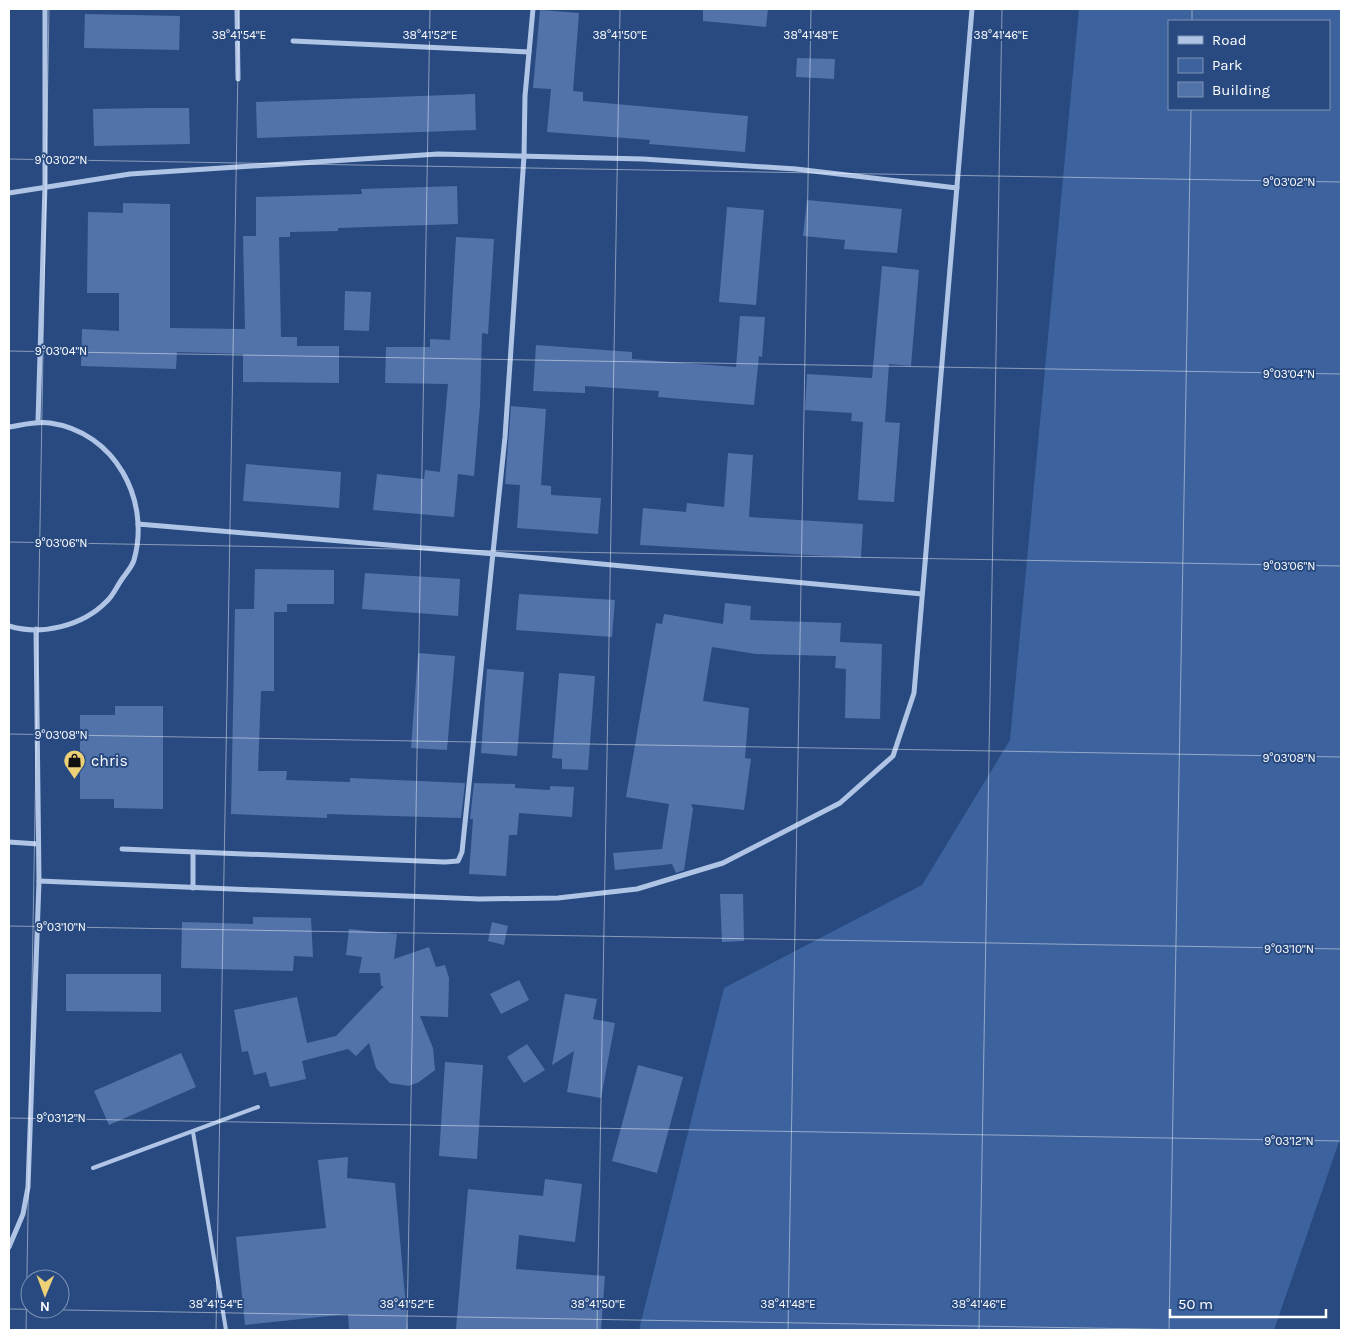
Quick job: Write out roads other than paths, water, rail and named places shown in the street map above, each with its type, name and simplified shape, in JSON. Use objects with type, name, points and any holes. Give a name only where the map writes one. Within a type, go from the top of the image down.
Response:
[{"type":"street","points":[[38,422],[45,185],[45,9]]},
{"type":"street","points":[[238,9],[238,78]]},
{"type":"street","points":[[122,849],[458,861],[462,852],[495,554],[524,156],[528,52],[533,9]]},
{"type":"street","points":[[39,881],[479,899],[558,898],[637,889],[723,863],[840,803],[893,756],[914,693],[972,9]]},
{"type":"street","points":[[293,41],[528,52]]},
{"type":"street","points":[[9,192],[45,185],[130,174],[438,154],[643,159],[796,169],[957,188]]},
{"type":"street","points":[[9,426],[38,422],[51,423],[77,430],[107,451],[130,482],[139,514],[134,561],[108,601],[82,619],[47,630],[21,630],[9,626]]},
{"type":"street","points":[[138,524],[495,554],[922,594]]},
{"type":"street","points":[[9,1247],[23,1214],[28,1187],[39,881],[36,629]]},
{"type":"street","points":[[9,842],[38,844]]},
{"type":"street","points":[[193,852],[193,888]]},
{"type":"lane","points":[[92,1168],[258,1108]]},
{"type":"lane","points":[[193,1132],[226,1330]]},
{"type":"place","name":"chris","points":[[75,779]]}]
